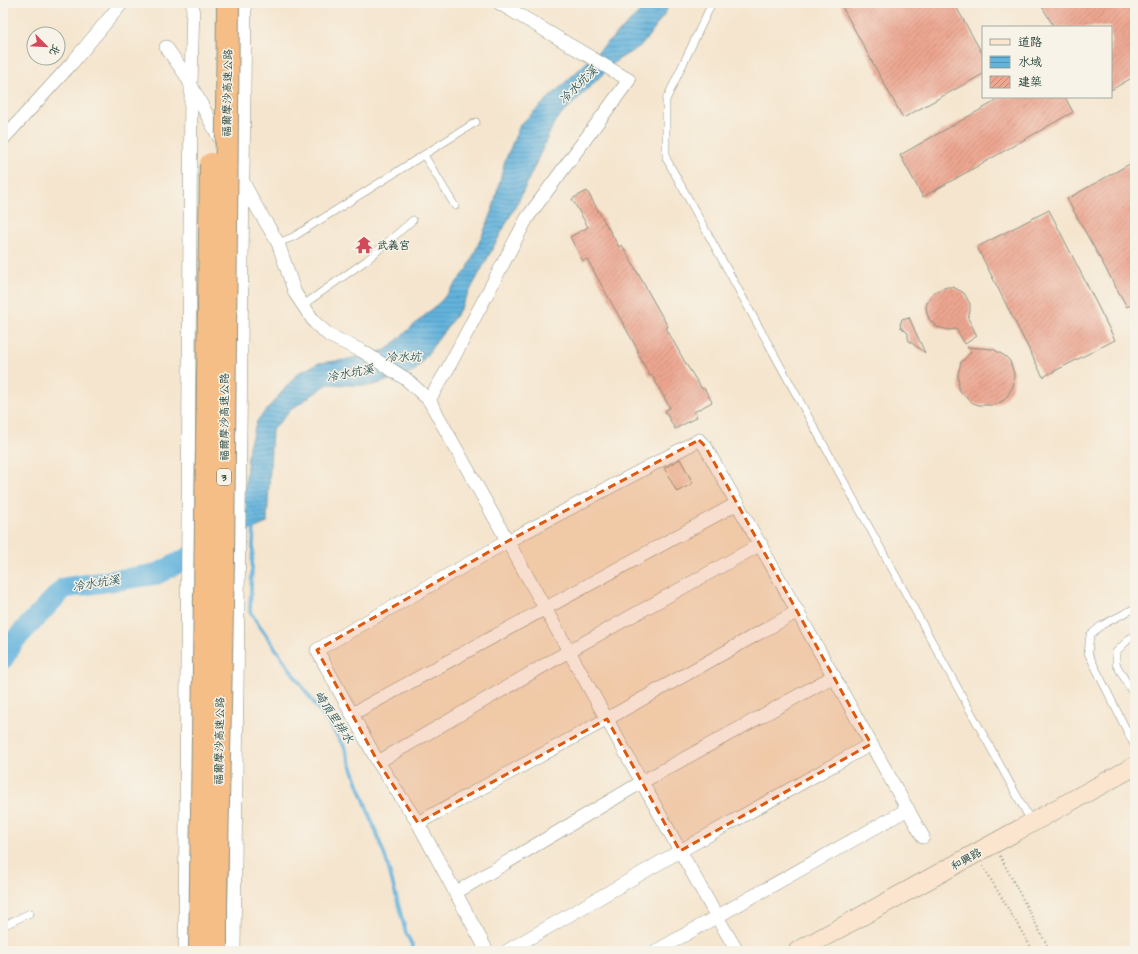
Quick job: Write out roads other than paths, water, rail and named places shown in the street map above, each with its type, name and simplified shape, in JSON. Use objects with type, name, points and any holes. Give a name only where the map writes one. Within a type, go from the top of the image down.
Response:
[{"type":"highway","name":"福爾摩沙高速公路","points":[[200,951],[214,3]]},
{"type":"highway","name":"福爾摩沙高速公路","points":[[216,951],[223,544],[228,3]]},
{"type":"street","points":[[3,138],[72,63],[122,3]]},
{"type":"street","points":[[184,951],[191,85],[193,3]]},
{"type":"street","points":[[234,951],[245,3]]},
{"type":"street","points":[[429,400],[527,218],[629,80],[579,52],[499,3]]},
{"type":"street","points":[[166,47],[185,74],[278,244],[295,293],[315,323],[330,336],[362,351],[406,378],[429,400],[737,951]]},
{"type":"street","points":[[190,228],[242,227]]},
{"type":"street","points":[[487,951],[418,823],[378,762],[317,650],[508,541],[699,440],[706,446],[923,837]]},
{"type":"street","points":[[188,489],[239,486]]},
{"type":"street","points":[[352,714],[545,607],[738,503]]},
{"type":"street","points":[[378,762],[569,651],[761,544]]},
{"type":"street","points":[[418,823],[607,719],[798,611]]},
{"type":"street","points":[[455,892],[642,782],[834,676]]},
{"type":"street","points":[[186,740],[236,737]]},
{"type":"street","points":[[507,951],[680,851],[871,744]]},
{"type":"street","name":"和興路","points":[[798,951],[1135,766]]},
{"type":"street","points":[[656,951],[908,809]]},
{"type":"lane","points":[[712,3],[666,100],[666,158],[1032,823]]},
{"type":"lane","points":[[278,244],[293,237],[476,122]]},
{"type":"lane","points":[[424,154],[455,206]]},
{"type":"lane","points":[[303,305],[367,260],[413,220]]},
{"type":"lane","points":[[1135,608],[1102,625],[1090,635],[1088,653],[1135,746]]},
{"type":"lane","points":[[1135,636],[1130,638],[1116,652],[1116,664],[1135,697]]},
{"type":"lane","points":[[3,926],[30,913]]},
{"type":"water","name":"冷水坑","points":[[644,3],[670,3],[664,15],[642,45],[616,61],[555,121],[521,196],[459,311],[414,372],[370,386],[328,384],[292,409],[272,430],[267,523],[243,533],[242,517],[249,446],[257,421],[298,373],[319,363],[344,360],[386,350],[441,301],[467,270],[491,215],[505,161],[520,125],[640,12]]},
{"type":"waterway","name":"崎頂里排水","points":[[254,524],[250,612],[344,746],[386,859],[406,933],[415,951]]},
{"type":"waterway","name":"冷水坑溪","points":[[3,659],[13,642],[64,588],[157,574],[220,541]]},
{"type":"place","name":"武義宮","points":[[364,245]]}]
